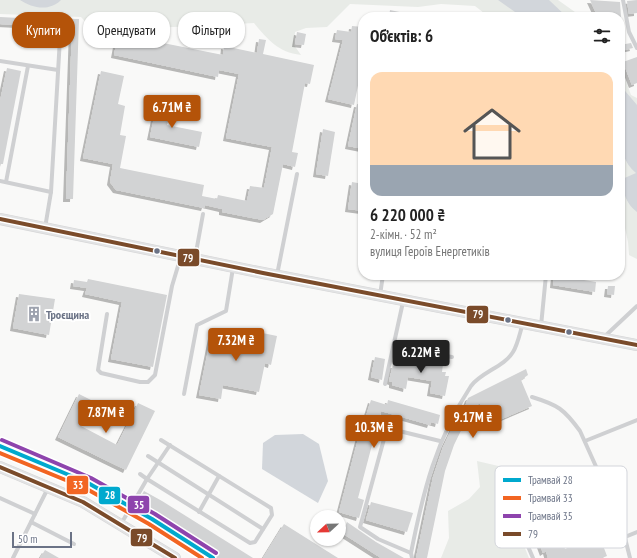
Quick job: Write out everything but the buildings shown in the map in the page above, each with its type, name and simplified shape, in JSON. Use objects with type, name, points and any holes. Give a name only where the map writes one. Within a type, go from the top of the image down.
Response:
[{"type":"street","points":[[0,219],[233,267],[541,327],[637,344]]},
{"type":"street","points":[[0,467],[83,502],[175,558]]},
{"type":"lane","points":[[623,0],[629,32],[637,48]]},
{"type":"lane","points":[[45,228],[51,192],[59,48]]},
{"type":"lane","points":[[0,61],[58,70]]},
{"type":"lane","points":[[6,182],[28,66]]},
{"type":"lane","points":[[277,275],[297,174]]},
{"type":"lane","points":[[0,181],[51,192]]},
{"type":"lane","points":[[195,259],[202,214]]},
{"type":"lane","points":[[107,314],[98,370],[101,373],[140,382],[148,382],[154,375],[172,286],[182,256]]},
{"type":"lane","points":[[184,394],[197,325],[226,310],[233,267]]},
{"type":"lane","points":[[380,295],[382,280]]},
{"type":"lane","points":[[541,327],[546,280]]},
{"type":"lane","points":[[385,384],[404,300]]},
{"type":"lane","points":[[604,338],[637,306]]},
{"type":"lane","points":[[440,441],[387,428],[360,527],[378,539],[411,556],[426,484],[440,441],[458,406],[473,384],[513,353],[523,323]]},
{"type":"lane","points":[[393,348],[452,356]]},
{"type":"lane","points":[[532,397],[555,404],[570,417],[584,441],[595,466]]},
{"type":"lane","points":[[584,441],[637,420]]},
{"type":"lane","points":[[140,474],[250,544],[255,542],[272,515],[271,508],[161,440]]},
{"type":"lane","points":[[120,524],[147,479],[170,446]]},
{"type":"lane","points":[[148,456],[263,529]]},
{"type":"lane","points":[[199,512],[219,476]]},
{"type":"lane","points":[[13,558],[48,488]]},
{"type":"lane","points":[[0,498],[35,514]]},
{"type":"lane","points":[[31,522],[74,544]]},
{"type":"lane","points":[[627,536],[637,532]]},
{"type":"lane","points":[[627,545],[630,558]]},
{"type":"lane","points":[[529,548],[533,558]]},
{"type":"shaded area","points":[[0,0],[558,0],[575,12],[483,12],[475,6],[441,4],[418,7],[350,4],[327,27],[306,28],[295,32],[294,45],[301,55],[286,51],[274,44],[254,23],[245,24],[245,12],[178,12],[178,27],[170,27],[170,12],[83,12],[83,19],[81,17],[75,17],[75,12],[12,12],[12,14],[0,14]]},
{"type":"shaded area","points":[[20,0],[61,0],[51,6],[40,8]]},
{"type":"shaded area","points":[[498,0],[549,0],[562,12],[515,12]]},
{"type":"shaded area","points":[[625,78],[631,95],[637,98],[637,259],[629,255],[625,228]]},
{"type":"shaded area","points":[[625,91],[637,105],[637,212],[630,205],[625,196],[625,178],[636,173],[628,165],[625,159]]},
{"type":"shaded area","points":[[303,434],[319,444],[328,481],[318,503],[262,469],[263,443],[275,435]]},
{"type":"shaded area","points":[[477,461],[498,466],[495,466],[495,548],[525,548],[529,558],[441,558],[449,538],[448,511],[469,499],[480,487]]},
{"type":"tram line","name":"35","points":[[2,440],[91,478],[155,514],[216,553]]},
{"type":"tram line","name":"28","points":[[0,446],[88,483],[152,519],[213,558]]},
{"type":"tram line","name":"33","points":[[0,453],[85,488],[149,524],[202,558]]},
{"type":"transit line","name":"79","points":[[0,219],[263,273],[637,345]]},
{"type":"transit line","name":"79","points":[[0,467],[83,502],[175,558]]},
{"type":"place","name":"Троєщина","points":[[34,314]]}]
